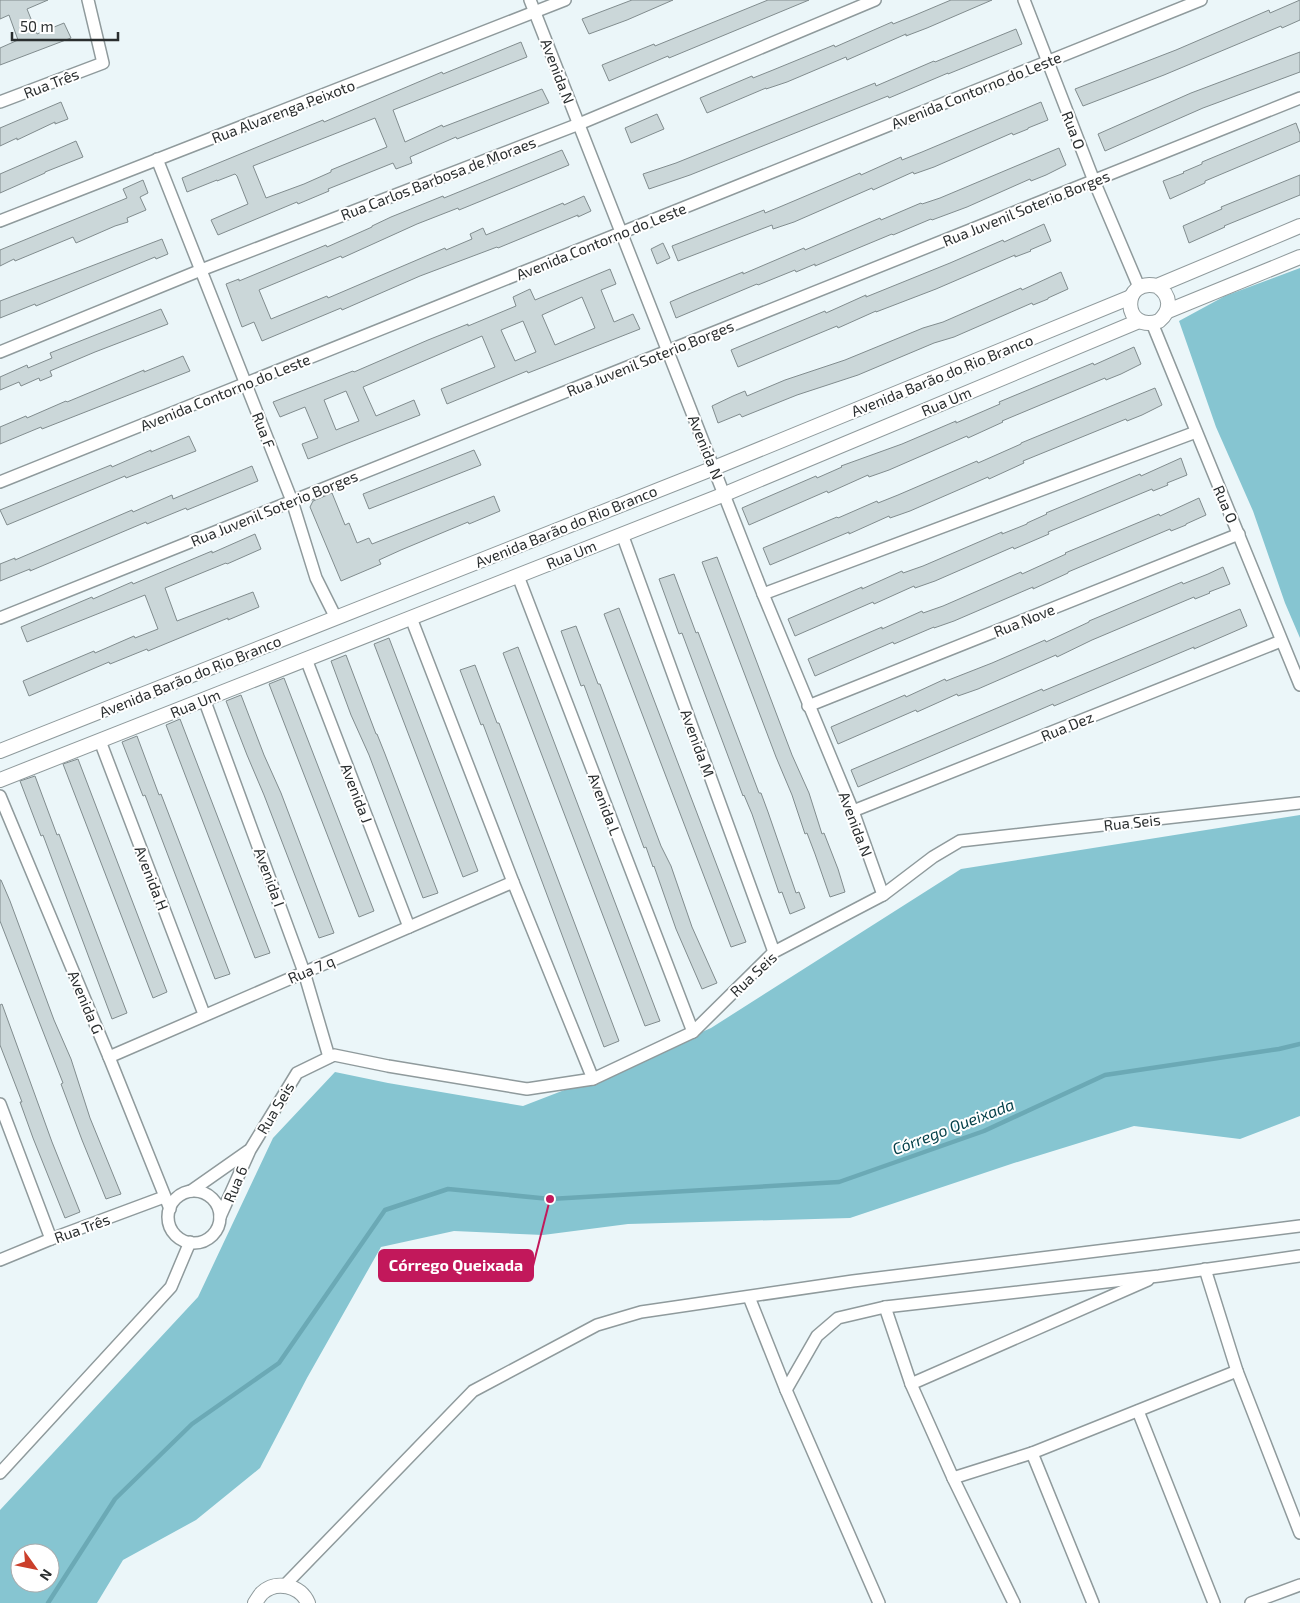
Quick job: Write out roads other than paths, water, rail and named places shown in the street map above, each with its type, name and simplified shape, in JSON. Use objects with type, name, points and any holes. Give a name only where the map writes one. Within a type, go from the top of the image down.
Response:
[{"type":"street","name":"Rua Três","points":[[0,102],[103,64],[88,0]]},
{"type":"street","name":"Avenida N","points":[[530,0],[763,594],[852,811],[883,895]]},
{"type":"street","name":"Rua Alvarenga Peixoto","points":[[0,221],[565,0]]},
{"type":"street","name":"Rua Carlos Barbosa de Moraes","points":[[0,352],[201,270],[579,124],[875,0]]},
{"type":"street","name":"Rua O","points":[[1024,0],[1135,292]]},
{"type":"street","name":"Avenida Contorno do Leste","points":[[0,482],[1201,0]]},
{"type":"street","name":"Rua Juvenil Soterio Borges","points":[[0,618],[1300,98]]},
{"type":"street","name":"Rua F","points":[[158,159],[292,501],[316,578],[336,618]]},
{"type":"street","points":[[1300,226],[1157,286],[1145,285],[1135,292],[1131,310],[1134,316],[1146,322],[1159,321],[1168,311],[1300,256]]},
{"type":"street","points":[[1157,286],[1167,296],[1168,311]]},
{"type":"street","name":"Avenida Barão do Rio Branco","points":[[0,751],[714,468],[1135,292]]},
{"type":"street","name":"Rua O","points":[[1146,322],[1196,432],[1300,685]]},
{"type":"street","name":"Rua Um","points":[[0,780],[725,494],[1146,322]]},
{"type":"street","points":[[763,594],[1196,432]]},
{"type":"street","name":"Avenida M","points":[[622,534],[774,952]]},
{"type":"street","name":"Rua Nove","points":[[808,706],[1239,534]]},
{"type":"street","name":"Avenida L","points":[[518,576],[693,1032]]},
{"type":"street","points":[[411,618],[513,882],[593,1079]]},
{"type":"street","name":"Rua Dez","points":[[852,811],[1282,641]]},
{"type":"street","name":"Avenida J","points":[[306,659],[409,927]]},
{"type":"street","name":"Avenida I","points":[[204,699],[304,972],[330,1057]]},
{"type":"street","name":"Avenida H","points":[[100,741],[204,1014]]},
{"type":"street","name":"Avenida G","points":[[0,796],[170,1209]]},
{"type":"street","name":"Rua Seis","points":[[250,1150],[297,1073],[334,1055],[527,1089],[593,1079],[693,1032],[774,952],[883,895],[933,857],[960,841],[1300,803]]},
{"type":"street","name":"Rua 7 q","points":[[109,1057],[204,1014],[513,882]]},
{"type":"street","points":[[0,1104],[51,1239]]},
{"type":"street","points":[[192,1191],[206,1193],[212,1197],[217,1203],[220,1217],[216,1231],[211,1237],[197,1243],[177,1236],[172,1230],[169,1223],[170,1209],[178,1196],[192,1191],[250,1150]]},
{"type":"street","name":"Rua 6","points":[[220,1217],[250,1150]]},
{"type":"street","name":"Rua Três","points":[[0,1260],[164,1197]]},
{"type":"street","points":[[284,1586],[473,1391],[597,1324],[641,1312],[749,1298],[853,1281],[1300,1226]]},
{"type":"street","points":[[1,1467],[171,1287],[190,1242]]},
{"type":"street","points":[[786,1390],[817,1336],[838,1318],[885,1307],[1159,1276],[1300,1256]]},
{"type":"street","points":[[1205,1269],[1237,1371],[1300,1533]]},
{"type":"street","points":[[911,1384],[1159,1276]]},
{"type":"street","points":[[749,1298],[786,1390],[879,1603]]},
{"type":"street","points":[[885,1307],[911,1384],[953,1478],[1014,1603]]},
{"type":"street","points":[[953,1478],[1032,1453],[1237,1371]]},
{"type":"street","points":[[1138,1410],[1214,1603]]},
{"type":"street","points":[[1032,1453],[1093,1603]]},
{"type":"street","points":[[1251,1603],[1300,1585]]},
{"type":"street","points":[[255,1603],[261,1594],[272,1587],[284,1586],[296,1589],[306,1598],[308,1603]]},
{"type":"waterway","name":"Córrego Queixada","points":[[48,1603],[115,1499],[192,1424],[279,1363],[385,1210],[448,1189],[550,1199],[839,1182],[984,1131],[1105,1075],[1279,1049],[1300,1044]]},
{"type":"place","name":"Córrego Queixada","points":[[550,1199]]}]
